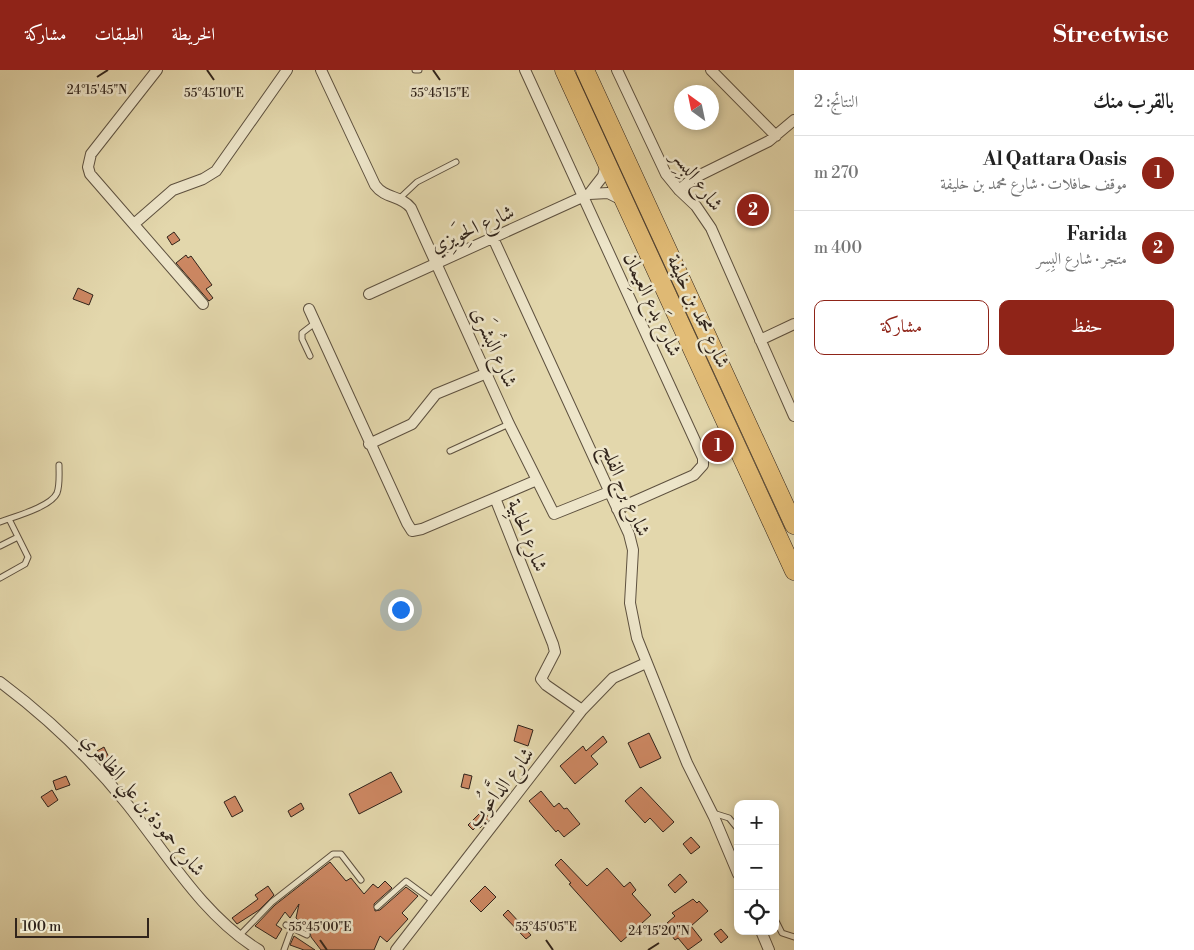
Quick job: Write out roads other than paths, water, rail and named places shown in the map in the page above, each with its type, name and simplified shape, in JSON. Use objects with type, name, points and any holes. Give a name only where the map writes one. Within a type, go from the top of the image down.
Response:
[{"type":"highway","name":"شارع محمد بن خليفة","points":[[564,70],[794,571]]},
{"type":"highway","name":"شارع محمد بن خليفة","points":[[585,70],[794,525]]},
{"type":"street","points":[[157,70],[88,160],[90,174],[203,304]]},
{"type":"street","points":[[134,224],[173,190],[203,179],[216,171],[287,70]]},
{"type":"street","points":[[321,70],[375,185],[383,194],[400,198]]},
{"type":"street","name":"شارع بَدع العِيمان","points":[[526,70],[587,195],[703,458],[703,465],[694,475],[617,509]]},
{"type":"street","name":"شارع البِسِر","points":[[617,70],[666,174],[678,190],[696,206],[711,228],[794,416]]},
{"type":"street","points":[[711,70],[776,136]]},
{"type":"street","points":[[678,190],[692,179],[776,136],[794,120]]},
{"type":"street","name":"شارع الحِوَيزِي","points":[[587,195],[603,176],[606,161]]},
{"type":"street","name":"شارع الحِوَيزِي","points":[[368,294],[587,195],[608,193],[625,203]]},
{"type":"street","name":"شارع البُشرَى","points":[[400,198],[411,208],[438,262],[509,424],[554,514],[610,492]]},
{"type":"street","name":"شارع برج الفلج","points":[[493,238],[610,492],[634,550],[630,603],[637,638],[687,763],[712,813],[734,865]]},
{"type":"street","name":"شارع الحابِية","points":[[309,309],[369,444],[406,523],[412,531],[422,530],[495,498],[553,644],[555,652],[541,679],[546,685],[582,710]]},
{"type":"street","points":[[760,340],[794,324]]},
{"type":"street","points":[[369,444],[412,424],[436,394],[487,373]]},
{"type":"street","points":[[495,498],[537,480]]},
{"type":"street","name":"شارع الدَّاعُوب","points":[[396,950],[582,710],[613,678],[646,663]]},
{"type":"street","name":"شارع حمودة بن علي الظاهري","points":[[0,682],[49,722],[91,763],[130,808],[192,888],[239,936],[260,950]]},
{"type":"street","points":[[763,935],[769,950]]},
{"type":"lane","points":[[415,70],[420,70]]},
{"type":"lane","points":[[400,198],[417,182],[456,162]]},
{"type":"lane","points":[[310,356],[302,339],[302,333],[316,323]]},
{"type":"lane","points":[[450,451],[509,424]]},
{"type":"lane","points":[[0,522],[44,505],[54,497],[58,485],[59,465]]},
{"type":"lane","points":[[0,578],[25,564],[28,557],[9,519]]},
{"type":"lane","points":[[0,546],[18,537]]},
{"type":"lane","points":[[712,813],[730,818],[734,824]]},
{"type":"lane","points":[[239,936],[272,902],[333,854],[341,854],[361,880]]},
{"type":"lane","points":[[377,908],[406,881],[433,901]]},
{"type":"lane","points":[[286,925],[307,935]]},
{"type":"lane","points":[[779,927],[782,933],[794,937]]},
{"type":"lane","points":[[284,950],[292,928]]},
{"type":"place","name":"Farida","points":[[753,210]]},
{"type":"place","name":"Al Qattara Oasis","points":[[718,446]]}]
